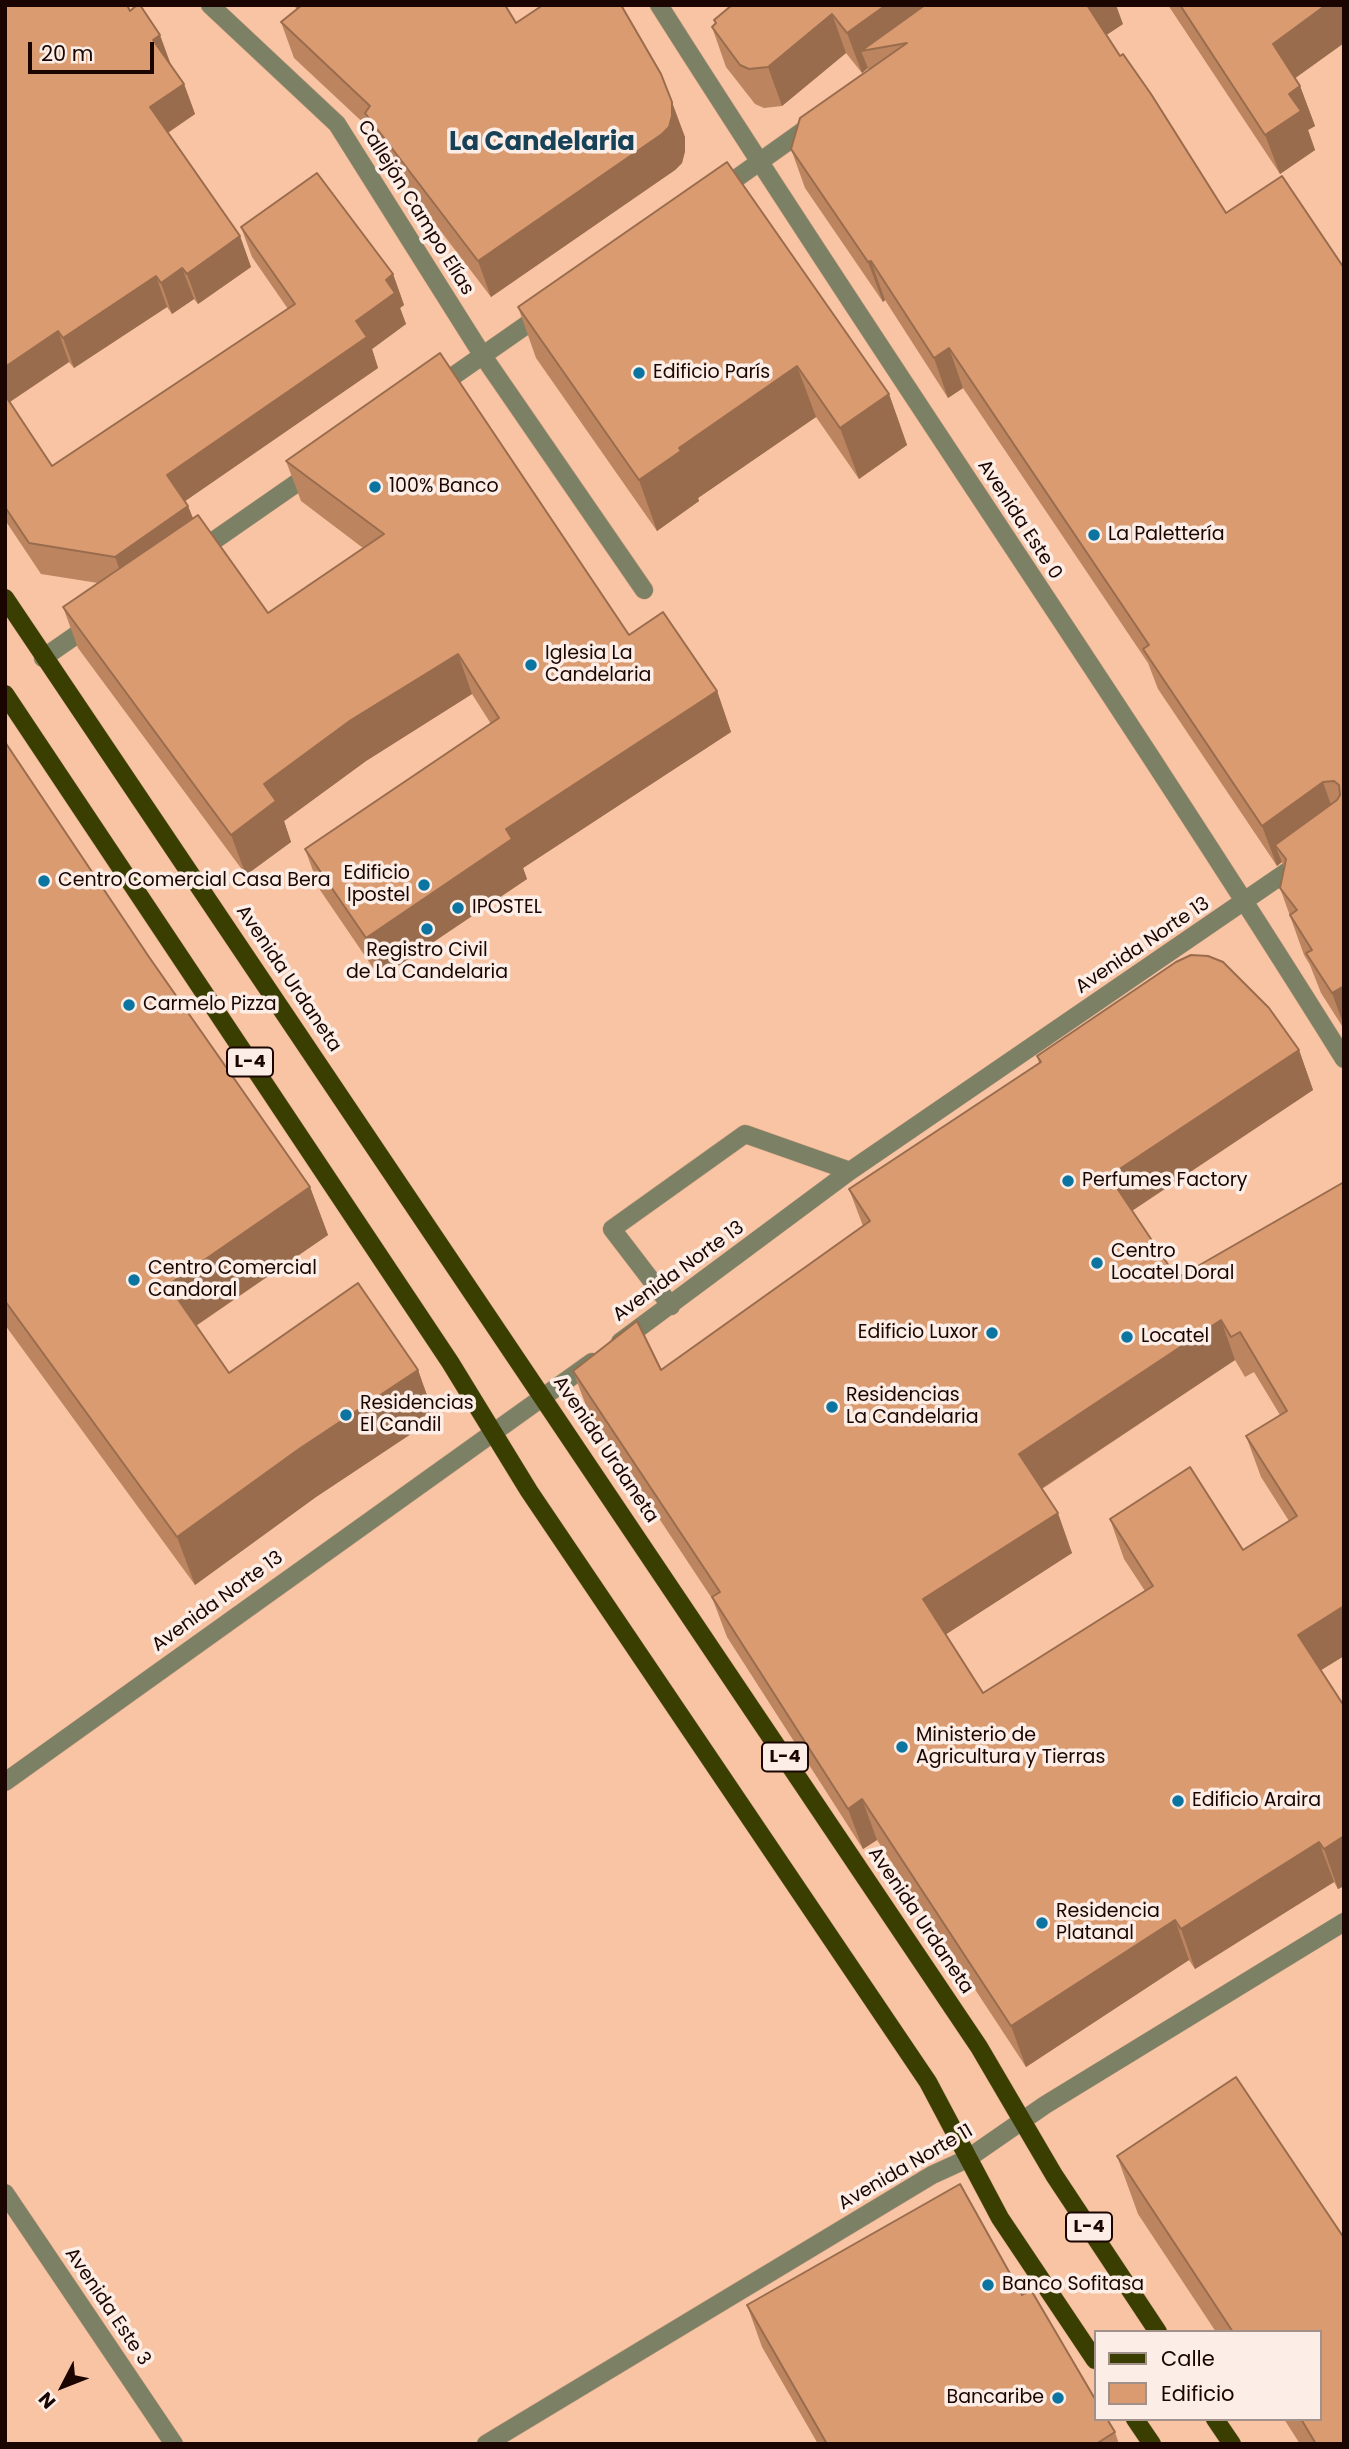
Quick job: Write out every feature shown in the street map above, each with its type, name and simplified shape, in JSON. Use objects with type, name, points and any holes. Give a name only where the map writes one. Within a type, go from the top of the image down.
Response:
[{"type":"main road","name":"Avenida Urdaneta","points":[[5,598],[979,2047],[1021,2122],[1157,2330]]},
{"type":"main road","name":"L-4","points":[[5,694],[450,1362],[491,1432],[928,2082],[1000,2218],[1094,2359]]},
{"type":"main road","points":[[1136,2421],[1152,2444]]},
{"type":"main road","points":[[1216,2421],[1231,2444]]},
{"type":"street","name":"Callejón Campo Elías","points":[[210,5],[337,124],[483,355],[644,590]]},
{"type":"street","name":"Avenida Este 0","points":[[659,5],[759,163],[1246,902],[1344,1059]]},
{"type":"street","points":[[704,201],[824,116]]},
{"type":"street","points":[[415,402],[560,302]]},
{"type":"street","points":[[178,565],[325,464]]},
{"type":"street","points":[[43,658],[111,611]]},
{"type":"street","name":"Avenida Norte 13","points":[[5,1782],[491,1432],[671,1306],[850,1171],[1311,855]]},
{"type":"street","points":[[671,1306],[612,1229],[745,1133],[850,1171]]},
{"type":"street","name":"Avenida Norte 11","points":[[486,2444],[932,2175],[967,2159],[1021,2122],[1344,1922]]},
{"type":"street","name":"Avenida Este 3","points":[[5,2193],[174,2444]]},
{"type":"building","points":[[5,5],[127,5],[130,11],[140,5],[160,35],[153,40],[184,84],[150,107],[240,236],[187,274],[182,268],[161,283],[156,276],[63,338],[58,331],[5,367]]},
{"type":"building","points":[[302,5],[505,5],[516,23],[543,5],[621,5],[661,74],[672,102],[669,127],[478,261],[365,113],[370,106],[281,22]]},
{"type":"building","points":[[732,5],[886,5],[847,33],[832,14],[768,67],[749,69],[740,65],[712,27],[716,23],[714,20]]},
{"type":"building","points":[[925,5],[1087,5],[1120,56],[1123,54],[1151,94],[1226,213],[1282,176],[1344,268],[1344,986],[1332,993],[1306,953],[1312,950],[1290,915],[1297,910],[1280,888],[1286,859],[1275,845],[1337,800],[1340,795],[1339,785],[1334,781],[1323,782],[1262,826],[1143,649],[1149,645],[949,348],[934,358],[871,261],[868,262],[791,149],[800,118],[907,43],[861,51]]},
{"type":"building","points":[[1180,5],[1326,5],[1273,44],[1300,86],[1289,94],[1301,111],[1265,135]]},
{"type":"building","name":"Edificio París","points":[[727,162],[889,394],[840,428],[797,366],[679,448],[681,451],[639,480],[518,307]]},
{"type":"building","points":[[317,173],[393,274],[386,280],[395,293],[356,321],[367,337],[167,475],[188,506],[115,557],[29,543],[5,507],[5,395],[52,466],[295,304],[241,227]]},
{"type":"building","points":[[440,353],[629,635],[663,612],[717,691],[506,829],[512,839],[366,938],[305,849],[499,718],[458,654],[351,720],[264,784],[276,801],[231,835],[63,607],[198,515],[268,613],[384,534],[286,461]]},
{"type":"building","name":"Centro Comercial Candoral","points":[[5,742],[149,957],[310,1187],[168,1285],[229,1373],[358,1283],[418,1370],[299,1449],[177,1537],[5,1301]]},
{"type":"building","points":[[1191,955],[1208,956],[1223,962],[1269,1008],[1299,1050],[1109,1176],[1177,1278],[1344,1182],[1344,1606],[1298,1635],[1344,1706],[1344,1836],[1324,1849],[1319,1842],[1181,1929],[1175,1920],[1011,2026],[862,1799],[848,1809],[712,1597],[720,1592],[573,1371],[637,1321],[661,1370],[870,1221],[849,1189],[1041,1062],[1037,1056],[1176,962]],"holes":[[[1221,1320],[1231,1337],[1240,1332],[1287,1411],[1246,1436],[1297,1516],[1243,1550],[1190,1467],[1110,1519],[1153,1586],[983,1693],[923,1599],[1058,1513],[1019,1454]]]},
{"type":"building","points":[[1236,2077],[1344,2238],[1344,2444],[1316,2444],[1302,2421],[1321,2421],[1321,2330],[1232,2330],[1117,2156]]},
{"type":"building","points":[[960,2184],[1022,2295],[1031,2290],[1094,2397],[1094,2421],[1108,2421],[1115,2432],[1096,2444],[827,2444],[747,2305]]},
{"type":"place","name":"Edificio París","points":[[639,373]]},
{"type":"place","name":"100% Banco","points":[[375,487]]},
{"type":"place","name":"La Palettería","points":[[1094,535]]},
{"type":"place","name":"Iglesia La Candelaria","points":[[531,665]]},
{"type":"place","name":"Centro Comercial Casa Bera","points":[[44,881]]},
{"type":"place","name":"Edificio Ipostel","points":[[424,885]]},
{"type":"place","name":"IPOSTEL","points":[[458,908]]},
{"type":"place","name":"Registro Civil de La Candelaria","points":[[427,929]]},
{"type":"place","name":"Carmelo Pizza","points":[[129,1005]]},
{"type":"place","name":"Perfumes Factory","points":[[1068,1181]]},
{"type":"place","name":"Centro Locatel Doral","points":[[1097,1263]]},
{"type":"place","name":"Centro Comercial Candoral","points":[[134,1280]]},
{"type":"place","name":"Edificio Luxor","points":[[992,1333]]},
{"type":"place","name":"Locatel","points":[[1127,1337]]},
{"type":"place","name":"Residencias La Candelaria","points":[[832,1407]]},
{"type":"place","name":"Residencias El Candil","points":[[346,1415]]},
{"type":"place","name":"Ministerio de Agricultura y Tierras","points":[[902,1747]]},
{"type":"place","name":"Edificio Araira","points":[[1178,1801]]},
{"type":"place","name":"Residencia Platanal","points":[[1042,1923]]},
{"type":"place","name":"Banco Sofitasa","points":[[988,2285]]},
{"type":"place","name":"Bancaribe","points":[[1058,2398]]},
{"type":"district","name":"La Candelaria","points":[[542,143]]}]
